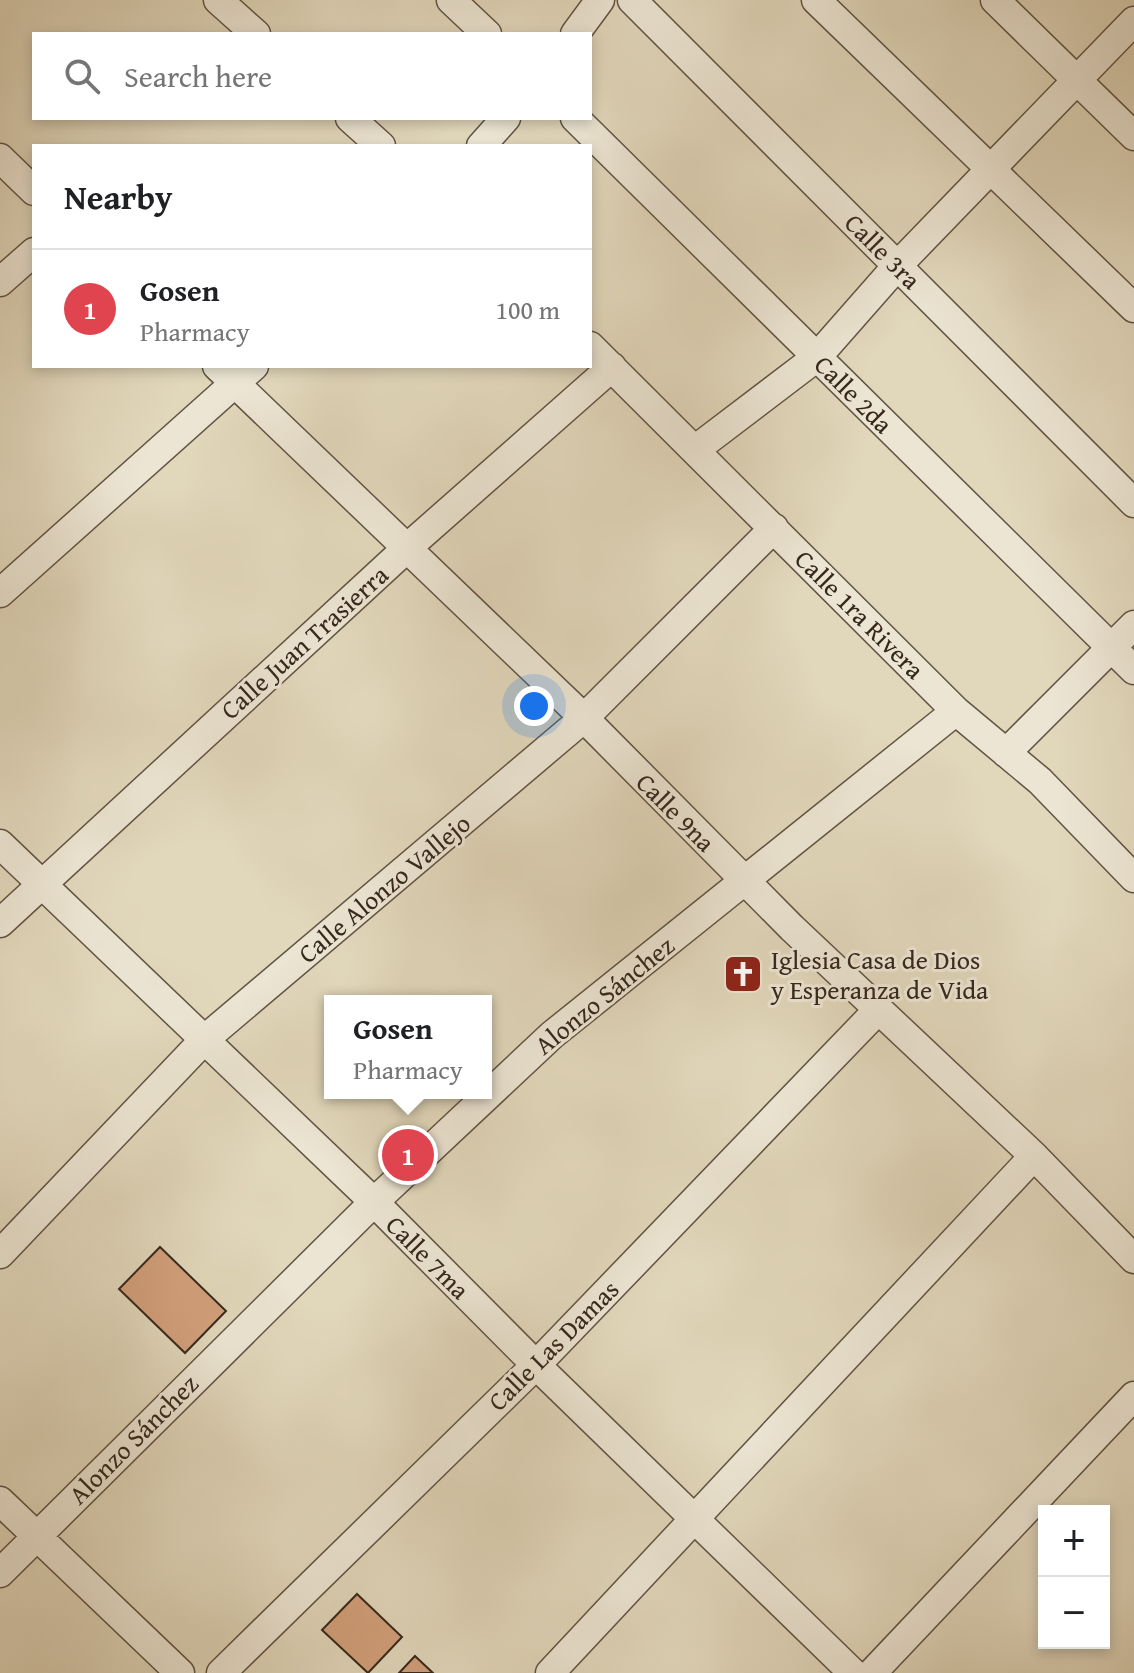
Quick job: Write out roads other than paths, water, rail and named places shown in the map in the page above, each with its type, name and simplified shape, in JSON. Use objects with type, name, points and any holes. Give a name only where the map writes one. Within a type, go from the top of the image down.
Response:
[{"type":"street","points":[[218,0],[254,32]]},
{"type":"street","points":[[451,0],[485,32]]},
{"type":"street","points":[[576,32],[600,0]]},
{"type":"street","name":"Calle 3ra","points":[[632,0],[1134,503]]},
{"type":"street","points":[[816,0],[1134,308]]},
{"type":"street","points":[[995,0],[1134,136]]},
{"type":"street","points":[[696,449],[817,357],[897,266],[1134,21]]},
{"type":"street","points":[[352,120],[379,144]]},
{"type":"street","points":[[483,144],[504,120]]},
{"type":"street","name":"Calle 2da","points":[[577,120],[1134,670]]},
{"type":"street","points":[[0,158],[32,189]]},
{"type":"street","points":[[0,282],[32,254]]},
{"type":"street","name":"Calle 1ra Rivera","points":[[592,348],[956,711],[1040,781],[1134,878]]},
{"type":"street","name":"Calle Juan Trasierra","points":[[0,923],[407,548],[612,367]]},
{"type":"street","points":[[0,593],[235,372]]},
{"type":"street","name":"Calle 9na","points":[[235,372],[407,548],[584,718],[878,1010],[1034,1156],[1134,1259]]},
{"type":"street","name":"Calle Alonzo Vallejo","points":[[0,1254],[205,1039],[584,718],[774,528]]},
{"type":"street","points":[[1006,753],[1134,625]]},
{"type":"street","name":"Alonzo Sánchez","points":[[492,1091],[552,1035],[956,711]]},
{"type":"street","name":"Calle 7ma","points":[[0,844],[374,1202],[536,1365],[853,1673]]},
{"type":"street","name":"Calle Las Damas","points":[[221,1673],[536,1365],[878,1010]]},
{"type":"street","name":"Alonzo Sánchez","points":[[0,1573],[374,1202],[484,1099]]},
{"type":"street","points":[[550,1673],[1034,1156]]},
{"type":"street","points":[[872,1673],[1134,1396]]},
{"type":"street","points":[[0,1501],[180,1673]]},
{"type":"place","name":"Iglesia Casa de Dios y Esperanza de Vida","points":[[743,974]]},
{"type":"place","name":"Gosen","points":[[408,1155]]}]
